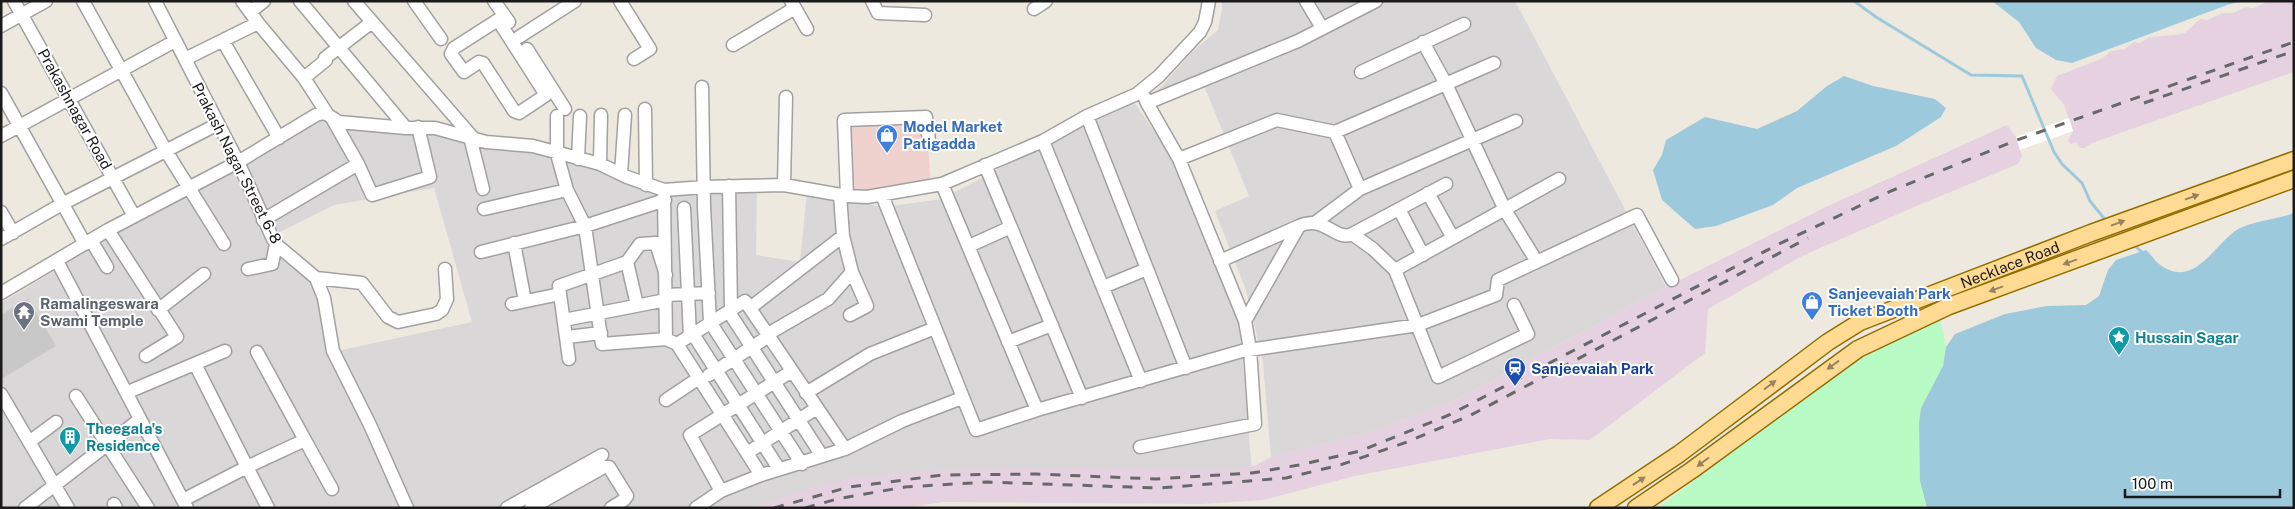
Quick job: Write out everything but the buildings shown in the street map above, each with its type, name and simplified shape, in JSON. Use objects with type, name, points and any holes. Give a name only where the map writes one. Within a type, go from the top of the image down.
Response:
[{"type":"main road","name":"Necklace Road","points":[[1598,508],[1679,454],[1848,329],[1869,319],[2091,233],[2294,160]]},
{"type":"main road","name":"Necklace Road","points":[[1636,508],[1692,470],[1858,349],[1949,306],[2294,179]]},
{"type":"main road","points":[[1848,329],[1858,349]]},
{"type":"street","name":"Prakashnagar Road","points":[[14,1],[70,98],[134,216]]},
{"type":"street","points":[[1,26],[46,1]]},
{"type":"street","points":[[83,1],[166,150],[224,244]]},
{"type":"street","name":"Prakash Nagar Street 6-8","points":[[155,1],[238,162],[276,244],[316,278],[324,298],[333,352],[370,425],[407,508]]},
{"type":"street","points":[[242,1],[304,78],[358,164],[372,195],[430,177],[412,127],[300,1]]},
{"type":"street","points":[[250,12],[264,1]]},
{"type":"street","points":[[354,1],[472,138],[483,190]]},
{"type":"street","points":[[414,1],[441,39]]},
{"type":"street","points":[[494,1],[501,18],[550,93]]},
{"type":"street","points":[[519,37],[575,1]]},
{"type":"street","points":[[620,1],[650,49],[634,59]]},
{"type":"street","points":[[872,1],[878,13],[925,15]]},
{"type":"street","points":[[1034,9],[1046,1]]},
{"type":"street","points":[[1144,97],[1200,32],[1205,22],[1209,1]]},
{"type":"street","points":[[1306,1],[1322,28]]},
{"type":"street","points":[[481,252],[585,226],[704,187],[784,185],[844,195],[882,196],[942,184],[1042,141],[1087,116],[1298,41],[1355,6],[1376,1]]},
{"type":"street","points":[[732,45],[793,5],[807,29]]},
{"type":"street","points":[[501,18],[519,37],[561,113],[558,154],[567,190],[585,226],[602,344],[672,342],[692,335],[746,301],[845,449]]},
{"type":"street","points":[[501,18],[454,48],[451,54],[464,72],[479,62],[483,63],[517,113],[550,93]]},
{"type":"street","points":[[304,78],[339,47],[372,22]]},
{"type":"street","points":[[185,59],[258,23]]},
{"type":"street","points":[[1361,72],[1464,24]]},
{"type":"street","points":[[1,136],[18,125],[175,41]]},
{"type":"street","points":[[223,41],[279,138]]},
{"type":"street","points":[[1423,42],[1446,84],[1505,210],[1537,262]]},
{"type":"street","points":[[1179,159],[1278,120],[1335,132],[1494,64]]},
{"type":"street","points":[[702,87],[704,207],[710,322],[802,464]]},
{"type":"street","points":[[1,93],[62,204],[107,267]]},
{"type":"street","points":[[784,185],[786,97]]},
{"type":"street","points":[[1140,447],[1255,424],[1250,349],[1245,321],[1179,159],[1144,97]]},
{"type":"street","points":[[644,109],[646,185]]},
{"type":"street","points":[[1,293],[108,230],[238,162],[316,115],[323,113],[344,123],[435,128],[486,142],[533,146],[600,164],[646,185],[664,200],[684,208],[704,207]]},
{"type":"street","points":[[600,164],[601,115]]},
{"type":"street","points":[[621,174],[624,115]]},
{"type":"street","points":[[578,159],[580,116]]},
{"type":"street","points":[[1087,116],[1186,368]]},
{"type":"street","points":[[850,315],[867,306],[852,272],[843,236],[844,120],[926,117],[929,141]]},
{"type":"street","points":[[1220,261],[1300,226],[1316,222],[1360,189],[1516,121]]},
{"type":"street","points":[[1,239],[62,204],[218,124]]},
{"type":"street","points":[[1335,132],[1360,189]]},
{"type":"street","points":[[1042,141],[1141,381]]},
{"type":"street","points":[[264,220],[358,164]]},
{"type":"street","points":[[986,165],[1082,398]]},
{"type":"street","points":[[1395,270],[1559,178]]},
{"type":"street","points":[[942,184],[1037,410]]},
{"type":"street","points":[[1316,222],[1343,236],[1352,234],[1446,184]]},
{"type":"street","points":[[729,186],[730,311],[822,456]]},
{"type":"street","points":[[484,209],[567,190]]},
{"type":"street","points":[[1428,194],[1453,238]]},
{"type":"street","points":[[882,196],[976,430],[1037,410],[1250,349],[1418,325],[1496,295],[1498,280],[1637,215],[1672,280]]},
{"type":"street","points":[[664,200],[666,298],[672,342],[700,379],[761,475]]},
{"type":"street","points":[[684,208],[692,335],[779,469]]},
{"type":"street","points":[[1400,209],[1423,254]]},
{"type":"street","points":[[1,212],[13,233]]},
{"type":"street","points":[[1245,321],[1300,226]]},
{"type":"street","points":[[969,246],[1011,228]]},
{"type":"street","points":[[108,230],[177,337],[146,356]]},
{"type":"street","points":[[1352,234],[1373,249],[1395,270],[1438,377],[1528,334],[1514,305]]},
{"type":"street","points":[[750,308],[843,236]]},
{"type":"street","points":[[514,243],[525,301]]},
{"type":"street","points":[[248,269],[272,264],[276,244]]},
{"type":"street","points":[[569,359],[559,286],[627,262],[640,244],[656,244],[666,274]]},
{"type":"street","points":[[665,252],[706,251]]},
{"type":"street","points":[[57,261],[128,392],[140,420],[185,504],[247,468],[305,440]]},
{"type":"street","points":[[627,262],[637,305]]},
{"type":"street","points":[[316,278],[362,283],[388,318],[398,322],[436,314],[442,310],[447,299],[445,269]]},
{"type":"street","points":[[1102,287],[1147,269]]},
{"type":"street","points":[[666,400],[828,299],[852,272]]},
{"type":"street","points":[[158,310],[204,274]]},
{"type":"street","points":[[564,320],[666,298],[708,293]]},
{"type":"street","points":[[512,304],[560,294]]},
{"type":"street","points":[[1008,342],[1052,325]]},
{"type":"street","points":[[806,393],[870,354],[935,328]]},
{"type":"street","points":[[567,337],[601,333]]},
{"type":"street","points":[[128,392],[225,350]]},
{"type":"street","points":[[257,352],[332,489]]},
{"type":"street","points":[[195,364],[268,508]]},
{"type":"street","points":[[721,491],[690,436],[792,371]]},
{"type":"street","points":[[1,394],[68,508]]},
{"type":"street","points":[[76,396],[148,508]]},
{"type":"street","points":[[696,508],[721,491],[761,475],[802,464],[845,449],[902,421],[962,398]]},
{"type":"street","points":[[747,453],[817,408]]},
{"type":"street","points":[[25,508],[140,420]]},
{"type":"street","points":[[29,442],[56,422]]},
{"type":"street","points":[[531,508],[602,456]]},
{"type":"street","points":[[507,508],[604,467],[609,467],[628,496],[611,508]]},
{"type":"shaded area","points":[[1222,1],[1515,1],[1666,287],[1452,402],[1367,433],[1271,457],[1263,362],[1246,290],[1215,211],[1249,196],[1201,78],[1154,95],[1192,52],[1218,30]]},
{"type":"shaded area","points":[[2269,1],[2294,1],[2294,72],[2092,143],[2084,148],[2080,148],[2076,143],[2071,144],[2068,141],[2073,131],[2064,105],[2051,89],[2057,76],[2103,58],[2111,51],[2125,49],[2134,42],[2140,43],[2149,37],[2185,33],[2200,19],[2208,20],[2222,13],[2233,13],[2245,7],[2253,8]]},
{"type":"shaded area","points":[[1131,98],[1178,165],[1240,328],[1252,473],[781,508],[190,508],[61,260],[316,117],[529,144],[664,188],[757,187],[756,255],[800,262],[807,192],[884,207],[942,199]],"holes":[[[434,188],[472,322],[337,351],[316,281],[274,235],[334,205]]]},
{"type":"shaded area","name":"Model Market Patigadda","points":[[926,119],[931,187],[848,195],[845,121]]},
{"type":"shaded area","points":[[2007,125],[2016,137],[2022,156],[2018,164],[1802,256],[1708,309],[1705,353],[1590,440],[1550,439],[1355,476],[1263,500],[1202,504],[942,502],[906,508],[752,508],[788,495],[849,478],[948,469],[1231,469],[1256,465],[1271,457],[1367,433],[1452,402],[1666,287],[1828,206]]},
{"type":"shaded area","points":[[56,270],[181,508],[1,508],[1,303]]},
{"type":"shaded area","name":"Ramalingeswara Swami Temple","points":[[28,299],[56,346],[1,379],[1,315]]},
{"type":"green space","points":[[1940,319],[1946,347],[1943,366],[1921,408],[1919,422],[1920,481],[1927,508],[1658,508],[1836,373],[1869,354]]},
{"type":"water","points":[[1992,1],[2243,1],[2227,5],[2072,63],[2056,60],[2036,48],[2019,22]]},
{"type":"water","points":[[1844,76],[1873,86],[1935,99],[1946,108],[1941,117],[1896,146],[1797,188],[1773,205],[1716,226],[1695,229],[1662,200],[1653,170],[1662,155],[1666,140],[1705,117],[1757,129],[1797,111],[1827,86]]},
{"type":"water","name":"Hussain Sagar","points":[[2294,213],[2294,508],[1927,508],[1920,481],[1919,422],[1921,408],[1943,366],[1946,347],[1955,334],[2005,314],[2047,306],[2086,305],[2099,296],[2108,270],[2116,260],[2146,250],[2159,264],[2171,271],[2183,272],[2193,269],[2238,229]]},
{"type":"pier","points":[[2069,118],[2073,131],[2020,150],[2016,137]]},
{"type":"waterway","points":[[1854,1],[1876,17],[1971,75],[2022,76],[2054,152],[2062,164],[2082,183],[2090,201],[2107,222]]},
{"type":"waterway","points":[[2133,244],[2143,253]]},
{"type":"railway","points":[[774,508],[849,487],[943,475],[1036,474],[1156,479],[1252,473],[1299,465],[1360,451],[1449,415],[1779,244],[1891,191],[2017,140],[2294,42]]},
{"type":"railway","points":[[2144,103],[2294,51]]},
{"type":"railway","points":[[805,508],[837,499],[905,487],[987,482],[1159,488],[1286,478],[1340,465],[1407,442],[1471,415],[1808,238]]},
{"type":"place","name":"Model Market Patigadda","points":[[887,154]]},
{"type":"place","name":"Sanjeevaiah Park Ticket Booth","points":[[1812,321]]},
{"type":"place","name":"Ramalingeswara Swami Temple","points":[[24,331]]},
{"type":"place","name":"Hussain Sagar","points":[[2119,356]]},
{"type":"place","name":"Sanjeevaiah Park","points":[[1515,387]]},
{"type":"place","name":"Theegala's Residence","points":[[70,456]]}]
